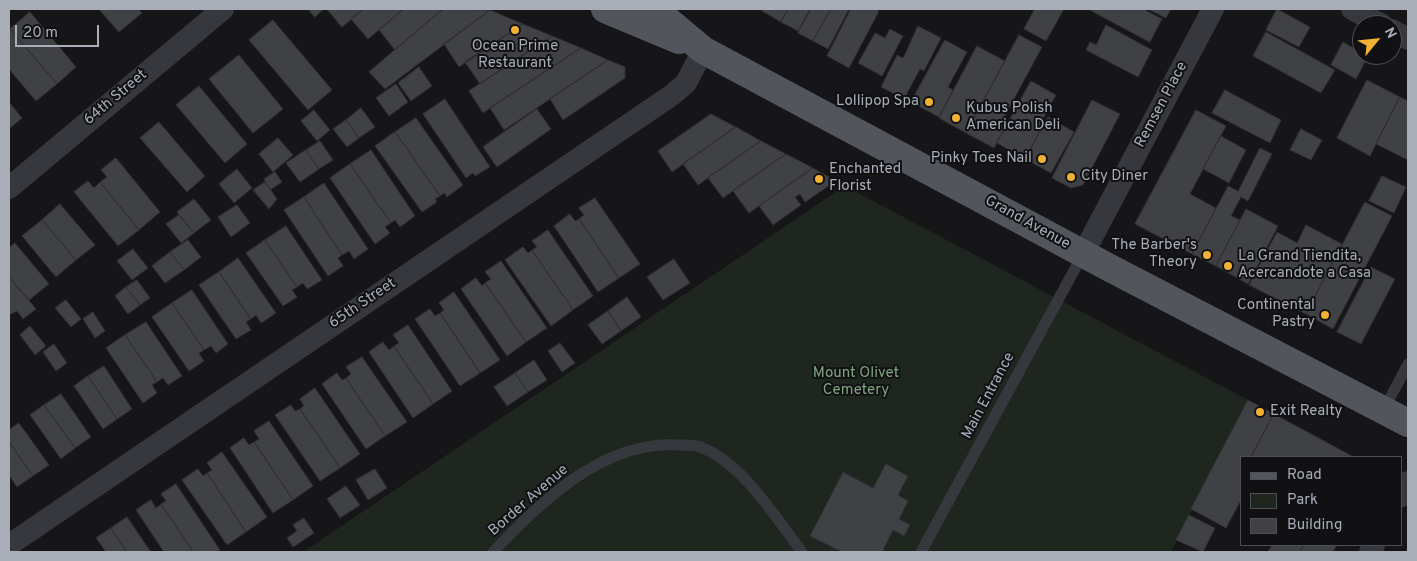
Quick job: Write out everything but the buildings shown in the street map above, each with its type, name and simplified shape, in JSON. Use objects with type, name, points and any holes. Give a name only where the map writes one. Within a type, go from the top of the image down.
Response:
[{"type":"main road","points":[[605,9],[703,50]]},
{"type":"main road","name":"Grand Avenue","points":[[654,9],[703,50],[1083,254],[1408,422]]},
{"type":"street","name":"64th Street","points":[[9,188],[223,9]]},
{"type":"street","name":"Remsen Place","points":[[1083,254],[1213,9]]},
{"type":"street","points":[[1352,9],[1363,15]]},
{"type":"street","name":"65th Street","points":[[9,545],[672,94],[686,83],[703,50]]},
{"type":"street","points":[[1402,494],[1408,482]]},
{"type":"lane","name":"Main Entrance","points":[[921,552],[1083,254]]},
{"type":"lane","points":[[1384,409],[1408,364]]},
{"type":"lane","name":"Border Avenue","points":[[493,552],[562,488],[600,462],[637,448],[662,444],[700,446],[726,462],[749,484],[802,552]]},
{"type":"green space","name":"Mount Olivet Cemetery","points":[[845,186],[1248,400],[1171,552],[303,552]]},
{"type":"place","name":"Ocean Prime Restaurant","points":[[515,30]]},
{"type":"place","name":"Lollipop Spa","points":[[929,102]]},
{"type":"place","name":"Kubus Polish American Deli","points":[[956,118]]},
{"type":"place","name":"Pinky Toes Nail","points":[[1042,159]]},
{"type":"place","name":"City Diner","points":[[1071,177]]},
{"type":"place","name":"Enchanted Florist","points":[[819,179]]},
{"type":"place","name":"The Barber's Theory","points":[[1207,255]]},
{"type":"place","name":"La Grand Tiendita, Acercandote a Casa","points":[[1228,266]]},
{"type":"place","name":"Continental Pastry","points":[[1325,315]]},
{"type":"place","name":"Exit Realty","points":[[1260,412]]}]
